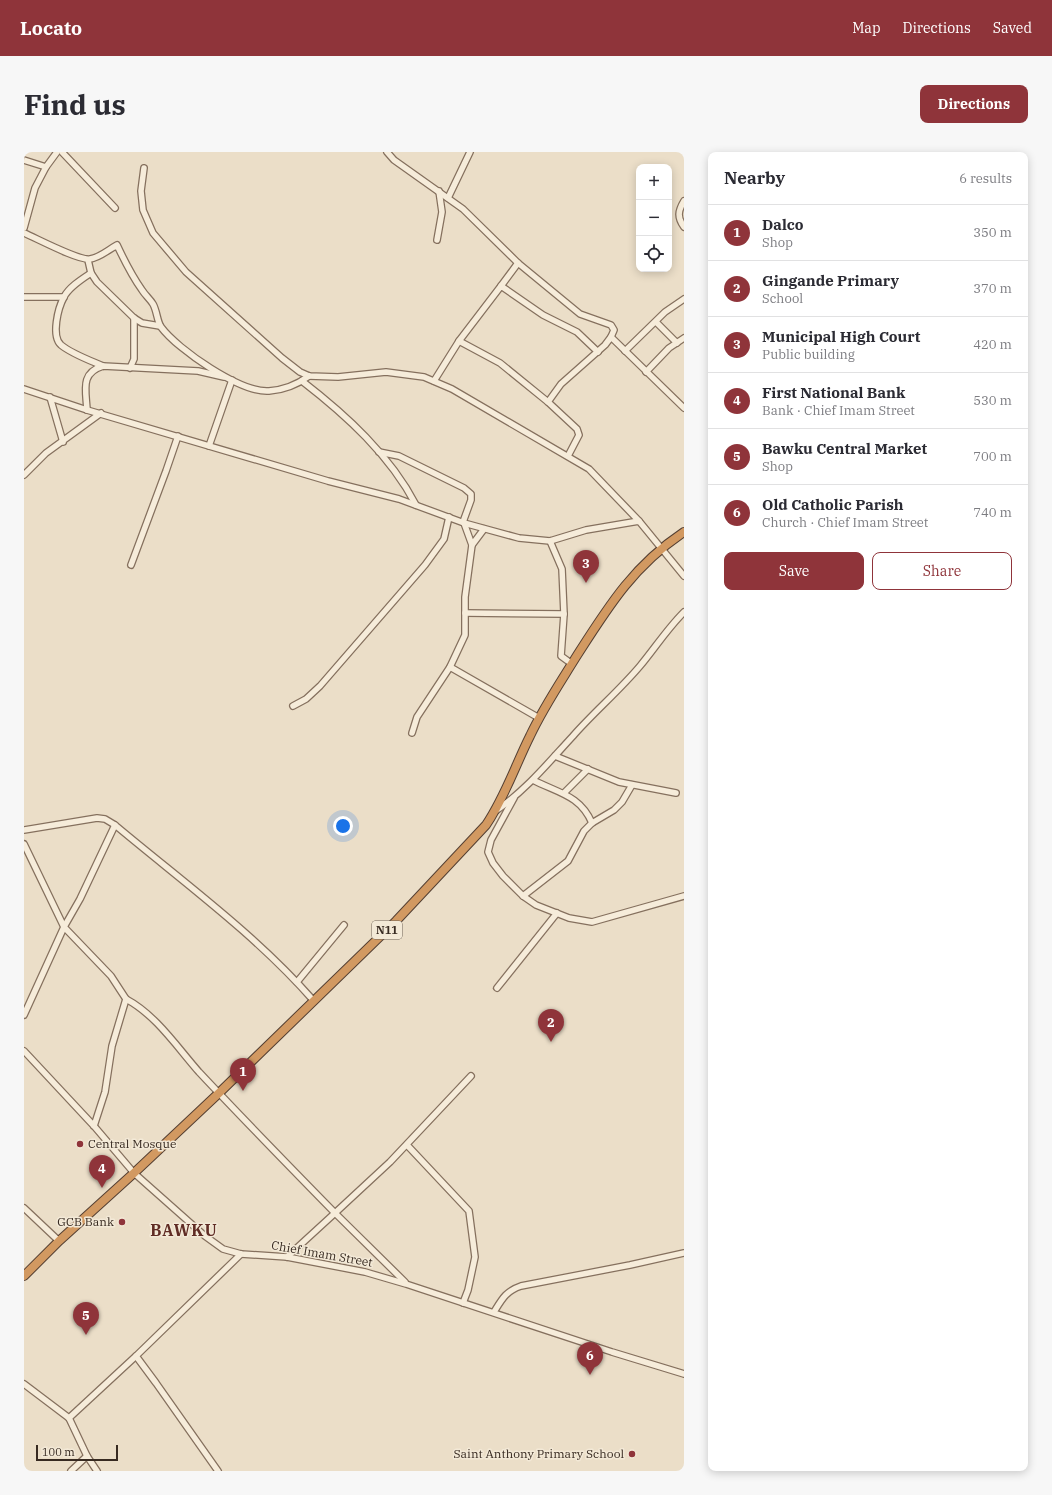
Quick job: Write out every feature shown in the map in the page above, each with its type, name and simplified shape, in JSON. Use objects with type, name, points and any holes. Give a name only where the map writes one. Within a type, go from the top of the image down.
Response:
[{"type":"highway","name":"N11","points":[[24,1276],[59,1241],[134,1174],[219,1093],[436,880],[486,825],[497,810],[539,718],[572,664],[620,593],[639,568],[662,547],[684,532]]},
{"type":"street","points":[[24,228],[32,196],[46,167],[57,152]]},
{"type":"street","points":[[62,152],[115,208]]},
{"type":"street","points":[[387,152],[394,160],[448,198],[481,226],[518,263],[580,314],[611,325],[614,330],[611,337],[598,352],[561,384],[548,402]]},
{"type":"street","points":[[448,198],[470,152]]},
{"type":"street","points":[[24,160],[46,167]]},
{"type":"street","points":[[144,168],[141,190],[143,210],[153,233],[186,272],[282,358],[300,372],[309,376],[338,377],[386,372],[424,377],[469,398],[568,456],[589,470],[639,521],[662,547],[684,576]]},
{"type":"street","points":[[437,240],[442,212],[439,191]]},
{"type":"street","points":[[684,201],[679,209],[679,220],[684,227]]},
{"type":"street","points":[[24,233],[72,255],[88,260],[97,257],[117,245],[128,268],[154,305],[160,326],[182,349],[230,379]]},
{"type":"street","points":[[88,260],[91,273],[100,285],[134,318],[142,323],[160,326]]},
{"type":"street","points":[[434,381],[459,341],[518,263]]},
{"type":"street","points":[[91,273],[81,280],[64,297],[57,316],[56,328],[59,342],[80,355],[103,366]]},
{"type":"street","points":[[501,286],[543,314],[577,332],[598,352]]},
{"type":"street","points":[[24,296],[64,297]]},
{"type":"street","points":[[625,351],[665,312],[684,299]]},
{"type":"street","points":[[130,368],[134,359],[134,318]]},
{"type":"street","points":[[656,322],[677,343]]},
{"type":"street","points":[[611,337],[684,408]]},
{"type":"street","points":[[646,372],[669,348],[684,338]]},
{"type":"street","points":[[459,341],[500,363],[548,402],[579,432],[578,438],[568,456]]},
{"type":"street","points":[[86,410],[86,383],[88,375],[93,369],[103,366],[198,371],[230,379],[252,388],[268,391],[278,390],[302,381],[309,376]]},
{"type":"street","points":[[209,446],[230,379]]},
{"type":"street","points":[[302,381],[340,412],[379,452],[402,482],[416,505]]},
{"type":"street","points":[[24,389],[86,410],[101,413],[328,481],[398,499],[463,523],[519,538],[550,541],[586,530],[639,521]]},
{"type":"street","points":[[50,397],[63,442]]},
{"type":"street","points":[[24,475],[46,453],[101,413]]},
{"type":"street","points":[[131,565],[178,436]]},
{"type":"street","points":[[379,452],[399,456],[464,488],[471,494],[471,500],[463,523],[472,545]]},
{"type":"street","points":[[293,706],[306,699],[320,686],[425,565],[444,539],[449,517]]},
{"type":"street","points":[[412,733],[417,717],[450,667],[465,635],[465,597],[472,545],[484,529]]},
{"type":"street","points":[[550,541],[562,569],[564,614],[561,656],[572,664]]},
{"type":"street","points":[[497,810],[514,798],[533,780],[640,665],[684,612]]},
{"type":"street","points":[[465,614],[564,614]]},
{"type":"street","points":[[450,667],[539,718]]},
{"type":"street","points":[[555,756],[609,779],[676,793]]},
{"type":"street","points":[[564,793],[588,769]]},
{"type":"street","points":[[533,780],[564,793],[578,801],[584,808],[592,823]]},
{"type":"street","points":[[523,896],[568,861],[584,831],[592,823],[614,810],[622,802],[632,785]]},
{"type":"street","points":[[514,798],[491,840],[488,852],[493,863],[523,896],[536,905],[569,918],[592,922],[684,896]]},
{"type":"street","points":[[24,830],[97,818],[105,819],[239,927],[297,982],[313,1000]]},
{"type":"street","points":[[24,1015],[64,927],[80,899],[115,826]]},
{"type":"street","points":[[24,844],[64,927],[103,967],[126,999],[148,1015],[219,1093],[406,1284]]},
{"type":"street","points":[[497,988],[557,913]]},
{"type":"street","points":[[297,982],[344,925]]},
{"type":"street","points":[[94,1126],[105,1092],[112,1046],[126,999]]},
{"type":"street","name":"Chief Imam Street","points":[[24,1051],[94,1126],[134,1174],[207,1238],[223,1250],[241,1254],[287,1257],[365,1272],[684,1374]]},
{"type":"street","points":[[287,1257],[407,1144],[471,1076]]},
{"type":"street","points":[[407,1144],[469,1211],[475,1257],[468,1290],[463,1303]]},
{"type":"street","points":[[24,1208],[59,1241]]},
{"type":"street","points":[[494,1312],[504,1295],[510,1289],[684,1253]]},
{"type":"street","points":[[69,1418],[136,1356],[241,1254]]},
{"type":"street","points":[[136,1356],[218,1471]]},
{"type":"street","points":[[24,1384],[69,1418],[87,1456],[97,1471]]},
{"type":"street","points":[[70,1471],[87,1456]]},
{"type":"place","name":"Municipal High Court","points":[[586,583]]},
{"type":"place","name":"Gingande Primary","points":[[551,1042]]},
{"type":"place","name":"Dalco","points":[[243,1091]]},
{"type":"place","name":"Central Mosque","points":[[80,1144]]},
{"type":"place","name":"First National Bank","points":[[102,1188]]},
{"type":"place","name":"GCB Bank","points":[[122,1222]]},
{"type":"place","name":"Bawku Central Market","points":[[86,1335]]},
{"type":"place","name":"Old Catholic Parish","points":[[590,1375]]},
{"type":"place","name":"Saint Anthony Primary School","points":[[632,1454]]},
{"type":"district","name":"BAWKU","points":[[184,1230]]}]
